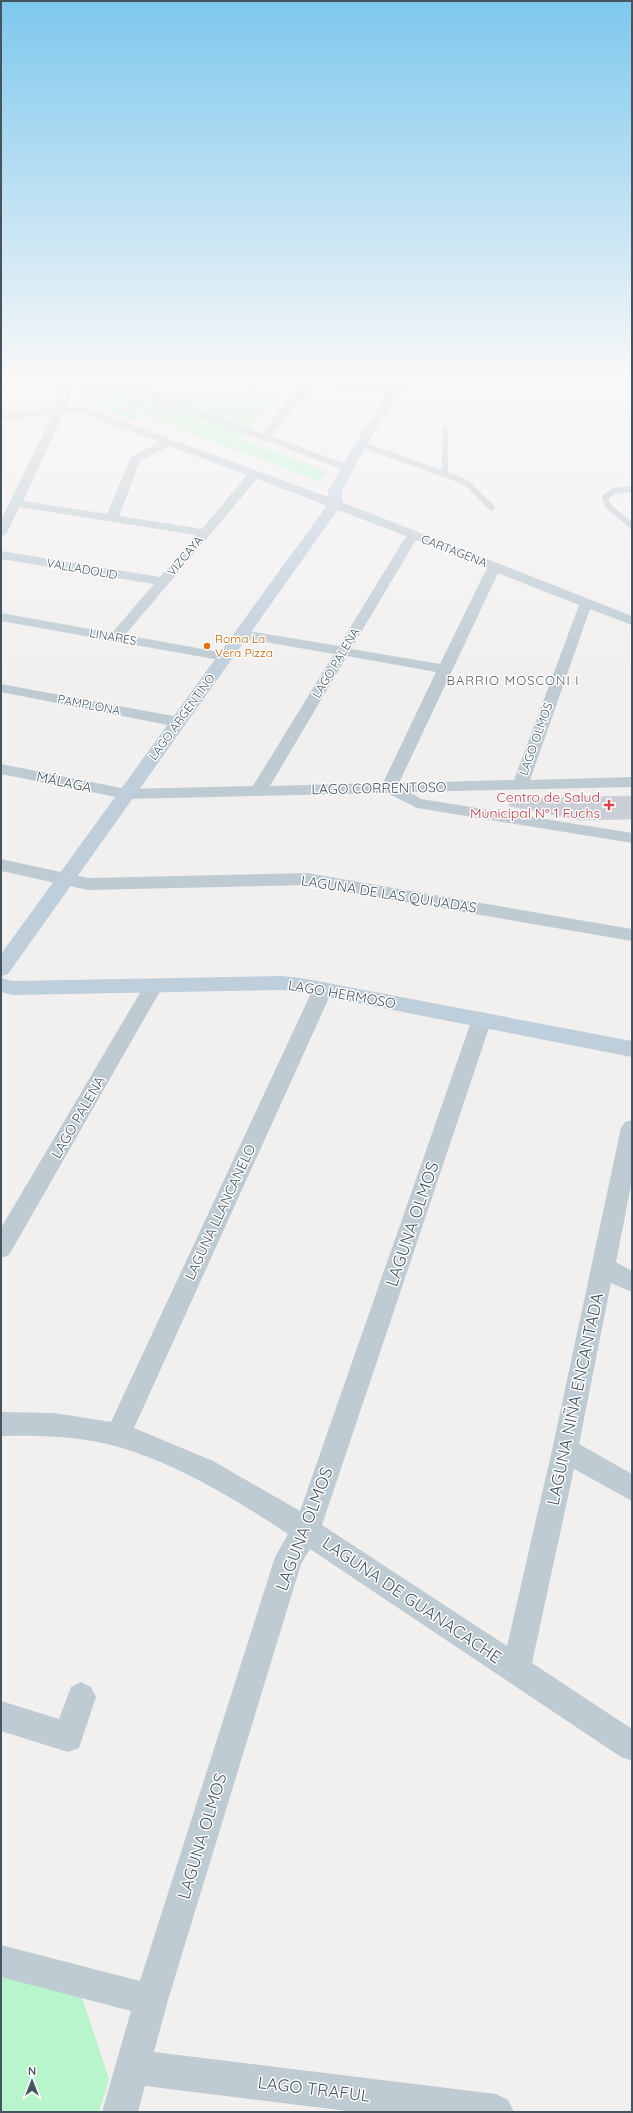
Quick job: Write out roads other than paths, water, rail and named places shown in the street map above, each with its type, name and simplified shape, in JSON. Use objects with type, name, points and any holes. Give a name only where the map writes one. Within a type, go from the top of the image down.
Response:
[{"type":"street","points":[[1,533],[28,477]]},
{"type":"street","points":[[112,518],[128,477]]},
{"type":"street","name":"VIZCAYA","points":[[116,637],[252,477]]},
{"type":"street","name":"CARTAGENA","points":[[261,477],[335,504],[632,621]]},
{"type":"street","name":"LAGO ARGENTINO","points":[[1,969],[335,504],[335,491],[343,477]]},
{"type":"street","points":[[15,503],[205,533]]},
{"type":"street","name":"LAGO PALENA","points":[[260,790],[413,535]]},
{"type":"street","name":"VALLADOLID","points":[[1,555],[163,582]]},
{"type":"street","points":[[494,567],[389,787],[417,803],[632,838]]},
{"type":"street","name":"LAGO OLMOS","points":[[520,784],[586,603]]},
{"type":"street","name":"LINARES","points":[[1,617],[225,657]]},
{"type":"street","points":[[242,634],[445,669]]},
{"type":"street","name":"PAMPLONA","points":[[1,688],[178,722]]},
{"type":"street","name":"MÁLAGA","points":[[1,769],[126,794]]},
{"type":"street","name":"LAGO CORRENTOSO","points":[[126,794],[632,782]]},
{"type":"street","points":[[476,785],[463,793],[460,798],[466,806],[488,814]]},
{"type":"street","name":"LAGUNA DE LAS QUIJADAS","points":[[1,865],[88,884],[307,880],[632,935]]},
{"type":"street","name":"LAGO HERMOSO","points":[[1,985],[13,988],[281,983],[323,989],[632,1049]]},
{"type":"street","name":"LAGO PALENA","points":[[1,1248],[154,986]]},
{"type":"street","name":"LAGUNA LLANCANELO","points":[[118,1435],[323,989]]},
{"type":"street","name":"LAGUNA OLMOS","points":[[120,2112],[151,2000],[289,1557],[306,1530],[482,1019]]},
{"type":"street","name":"LAGUNA NIÑA ENCANTADA","points":[[516,1669],[565,1450],[632,1128]]},
{"type":"street","points":[[604,1267],[632,1282]]},
{"type":"street","name":"LAGUNA DE GUANACACHE","points":[[1,1424],[46,1425],[118,1435],[140,1442],[212,1475],[306,1530],[632,1746]]},
{"type":"street","points":[[565,1450],[632,1488]]},
{"type":"street","points":[[1,1716],[68,1737],[81,1697]]},
{"type":"street","points":[[1,1961],[151,2000]]},
{"type":"street","name":"LAGO TRAFUL","points":[[132,2067],[496,2112]]},
{"type":"lane","points":[[452,477],[469,485],[492,508]]},
{"type":"lane","points":[[632,489],[608,493],[605,497],[608,506],[632,526]]},
{"type":"place","name":"Roma La Vera Pizza","points":[[207,646]]},
{"type":"place","name":"Centro de Salud Municipal N° 1 Fuchs","points":[[609,805]]},
{"type":"district","name":"BARRIO MOSCONI I","points":[[513,680]]}]
